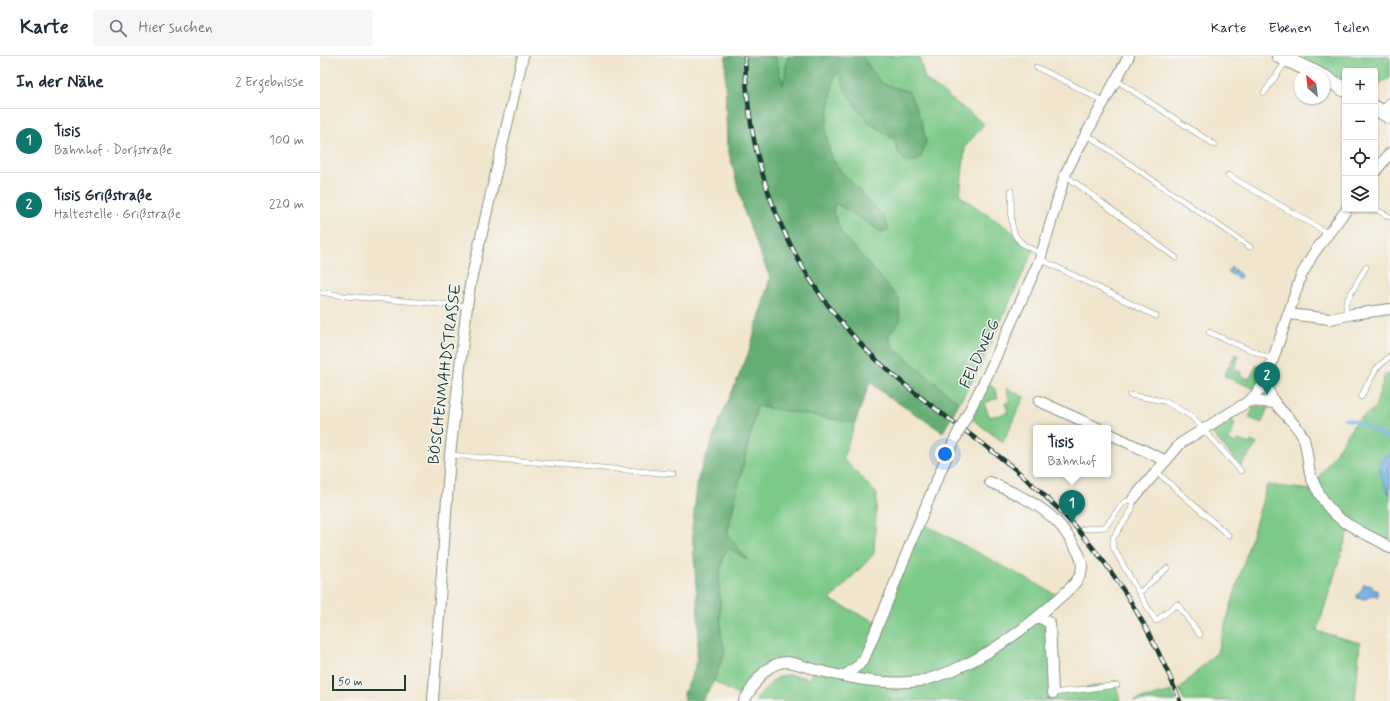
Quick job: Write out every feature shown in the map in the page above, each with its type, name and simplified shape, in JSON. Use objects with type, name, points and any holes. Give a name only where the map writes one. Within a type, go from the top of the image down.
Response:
[{"type":"street","name":"BÖSCHENMAHDSTRASSE","points":[[433,701],[450,454],[466,306],[523,56]]},
{"type":"street","name":"FELDWEG","points":[[844,676],[859,665],[868,651],[930,492],[992,366],[1041,256],[1065,175],[1129,56]]},
{"type":"street","points":[[1291,59],[1307,68]]},
{"type":"street","points":[[1330,81],[1342,88]]},
{"type":"street","points":[[1378,168],[1390,153]]},
{"type":"street","points":[[1133,499],[1181,443],[1249,401],[1258,392],[1266,380],[1301,276],[1313,254],[1345,212]]},
{"type":"street","points":[[1289,314],[1330,319],[1346,315],[1390,309]]},
{"type":"street","points":[[1266,380],[1268,390],[1274,403],[1303,436],[1311,475],[1321,496],[1337,517],[1361,532],[1383,542],[1390,548]]},
{"type":"street","points":[[1249,401],[1274,403]]},
{"type":"street","points":[[1039,402],[1091,425]]},
{"type":"street","points":[[1111,434],[1166,461]]},
{"type":"street","points":[[744,701],[759,677],[772,665],[787,662],[844,676],[868,680],[914,681],[933,678],[993,651],[1038,617],[1069,589],[1081,573],[1083,563],[1074,544],[1057,523],[1046,513],[1026,499],[990,482]]},
{"type":"street","points":[[1038,617],[1050,623],[1053,693]]},
{"type":"street","points":[[859,665],[868,680]]},
{"type":"lane","points":[[1264,93],[1291,59]]},
{"type":"lane","points":[[1036,67],[1104,102]]},
{"type":"lane","points":[[1116,80],[1215,145]]},
{"type":"lane","points":[[1086,134],[1250,247]]},
{"type":"lane","points":[[1065,175],[1176,258]]},
{"type":"lane","points":[[1228,175],[1328,234]]},
{"type":"lane","points":[[1011,191],[1012,229],[1016,238],[1041,256],[1156,316]]},
{"type":"lane","points":[[1378,211],[1390,217]]},
{"type":"lane","points":[[1346,315],[1346,302],[1366,267]]},
{"type":"lane","points":[[320,292],[344,296],[466,306]]},
{"type":"lane","points":[[1209,332],[1273,359]]},
{"type":"lane","points":[[1361,397],[1376,368],[1390,356]]},
{"type":"lane","points":[[1130,395],[1164,401],[1191,416],[1241,471]]},
{"type":"lane","points":[[450,454],[673,474]]},
{"type":"lane","points":[[1157,472],[1229,536]]},
{"type":"lane","points":[[1083,529],[1105,527],[1124,502],[1133,499],[1132,510],[1113,538],[1113,547],[1156,621],[1177,604],[1200,634]]},
{"type":"lane","points":[[1139,593],[1167,568]]},
{"type":"lane","points":[[1053,693],[1117,685]]},
{"type":"green space","points":[[726,56],[775,56],[783,85],[788,56],[862,56],[881,83],[909,92],[921,120],[926,141],[921,158],[908,164],[898,152],[894,139],[871,124],[858,109],[845,90],[840,73],[834,76],[826,130],[830,155],[840,170],[882,215],[889,229],[882,232],[835,203],[833,212],[842,234],[899,299],[900,321],[888,336],[895,349],[959,403],[943,432],[886,395],[870,382],[855,423],[757,406],[727,534],[748,560],[729,548],[724,554],[719,578],[721,635],[725,651],[714,681],[702,701],[684,701],[684,693],[696,665],[699,628],[692,528],[698,478],[720,420],[749,352],[770,278],[745,214],[727,145],[725,79]]},
{"type":"green space","points":[[775,56],[788,56],[783,86]]},
{"type":"green space","points":[[862,56],[919,56],[925,79],[984,124],[965,147],[960,196],[1035,247],[978,371],[959,403],[895,349],[888,336],[900,321],[858,252],[842,234],[833,212],[835,203],[882,232],[889,229],[882,215],[840,170],[830,155],[826,130],[834,76],[840,72],[845,90],[871,124],[894,139],[898,152],[908,164],[921,158],[909,93],[881,83]]},
{"type":"green space","points":[[1305,56],[1386,56],[1390,58],[1390,78],[1378,85],[1378,68],[1342,68],[1342,82],[1330,75],[1330,68],[1318,68],[1304,60]]},
{"type":"green space","points":[[1235,354],[1239,356],[1234,369],[1241,372],[1240,375],[1249,379],[1257,365],[1265,368],[1259,384],[1255,389],[1224,376]]},
{"type":"green space","points":[[1385,374],[1390,374],[1390,548],[1350,526],[1317,631],[1360,643],[1355,701],[1184,701],[1179,689],[1217,652],[1267,485],[1311,490],[1355,423],[1375,408]]},
{"type":"green space","points":[[989,383],[994,388],[998,398],[984,403],[990,417],[1008,412],[1005,403],[1010,402],[1006,388],[1024,397],[1003,442],[972,419]]},
{"type":"green space","points":[[757,406],[855,423],[843,459],[877,494],[874,554],[830,600],[881,624],[922,523],[1059,596],[1039,616],[1049,624],[1054,692],[1116,684],[1120,701],[756,701],[771,683],[780,676],[791,675],[810,679],[812,672],[787,660],[758,677],[739,696],[714,681],[725,651],[721,635],[719,578],[724,554],[729,548],[747,559],[727,535]]},
{"type":"green space","points":[[1254,406],[1268,407],[1262,423],[1249,418]]},
{"type":"green space","points":[[1227,418],[1235,423],[1229,441],[1237,444],[1238,440],[1250,444],[1251,441],[1257,444],[1241,466],[1210,431],[1210,429]]},
{"type":"green space","points":[[1172,691],[1176,701],[1133,701]]},
{"type":"water","points":[[1231,267],[1241,275],[1239,279],[1228,272]]},
{"type":"water","points":[[1390,454],[1390,494],[1382,478],[1380,466],[1381,461]]},
{"type":"water","points":[[1364,584],[1372,586],[1373,590],[1377,590],[1378,596],[1371,595],[1366,599],[1357,598],[1357,595],[1361,591]]},
{"type":"waterway","points":[[1345,419],[1355,421],[1390,439]]},
{"type":"railway","points":[[745,56],[748,102],[755,146],[767,189],[784,230],[804,269],[829,306],[858,341],[891,373],[1016,470],[1071,522],[1105,563],[1120,584],[1159,653],[1180,701]]},
{"type":"place","name":"Tisis Grißstraße","points":[[1267,395]]},
{"type":"place","name":"Tisis","points":[[1072,523]]}]
